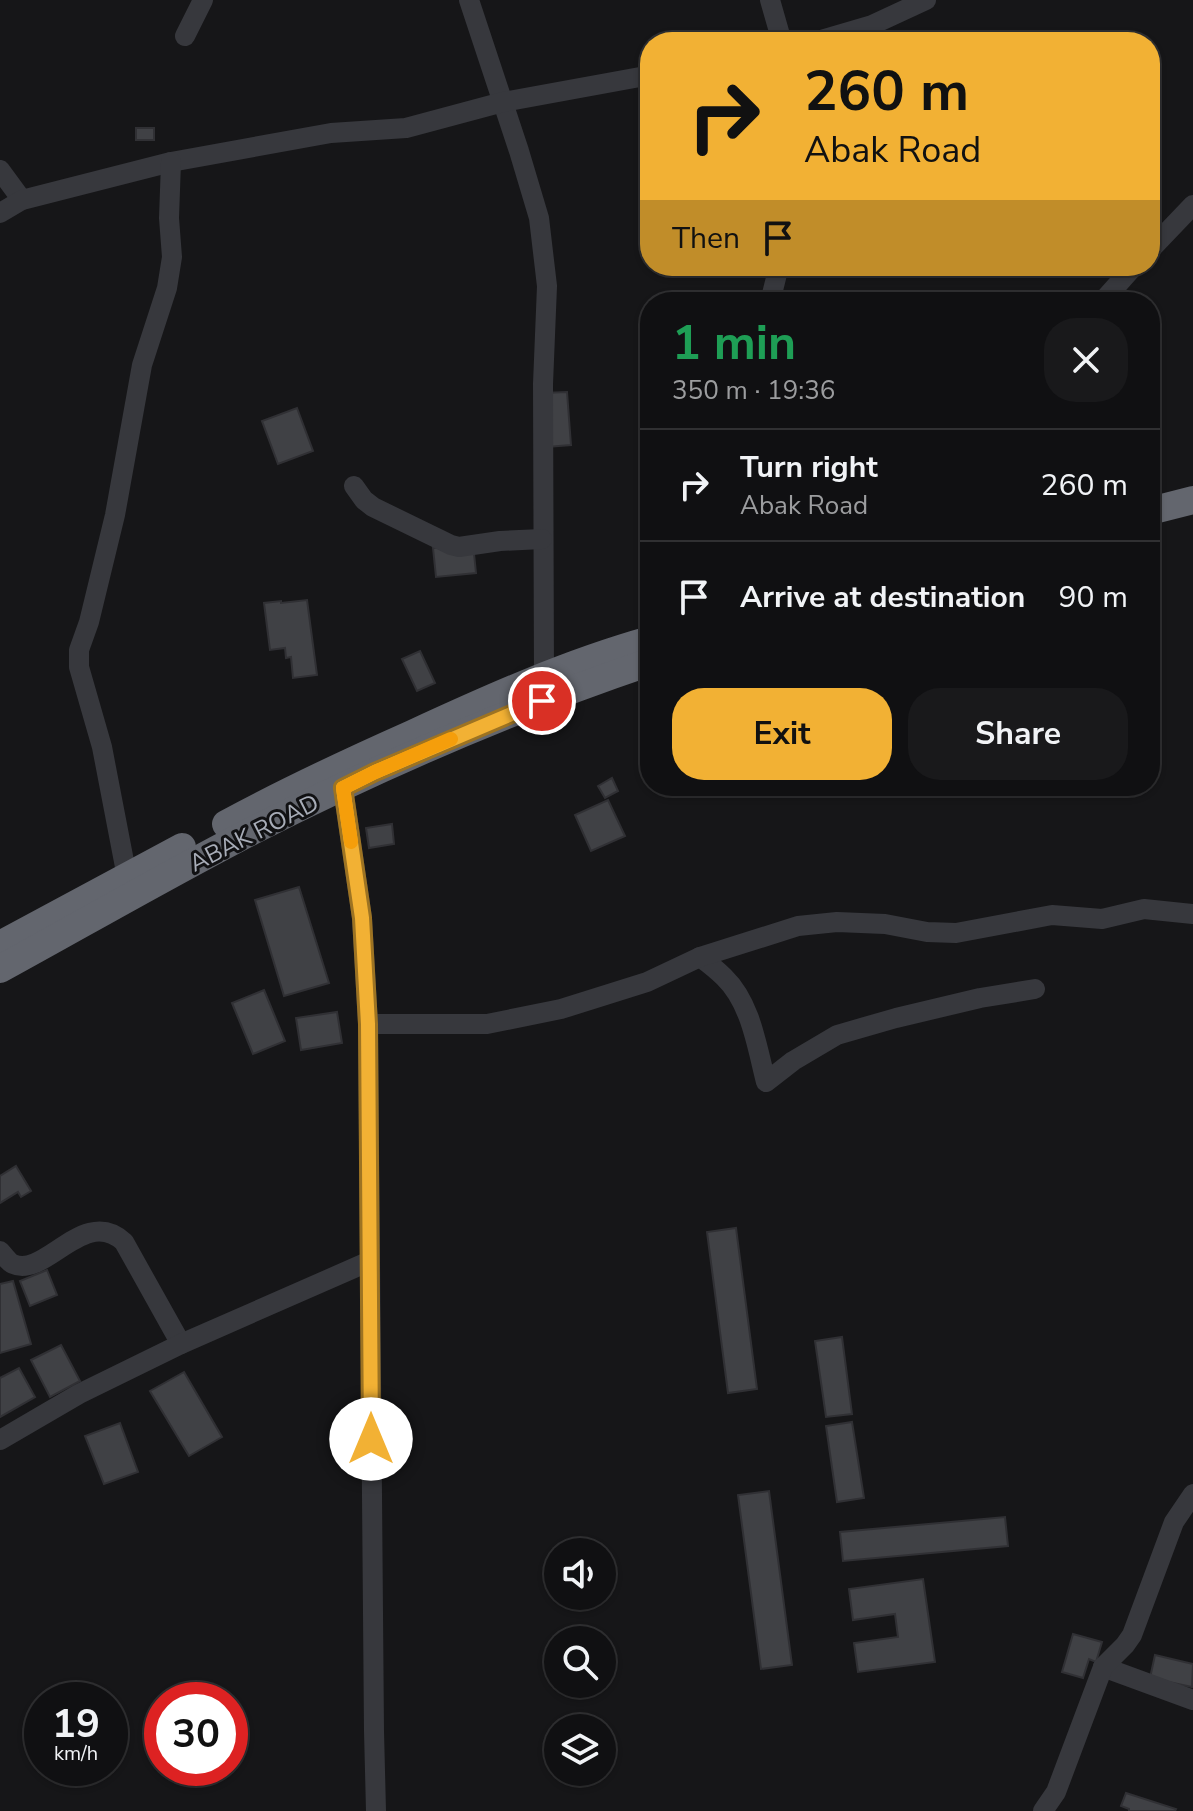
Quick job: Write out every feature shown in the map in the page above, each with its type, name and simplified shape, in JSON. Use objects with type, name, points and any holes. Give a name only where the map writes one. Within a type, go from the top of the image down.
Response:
[{"type":"highway","points":[[1160,508],[1193,500]]},
{"type":"highway","points":[[1160,528],[1193,520]]},
{"type":"highway","name":"ABAK ROAD","points":[[0,945],[287,791],[544,675],[640,643]]},
{"type":"highway","name":"ABAK ROAD","points":[[0,969],[252,831],[375,772],[542,701],[640,666]]},
{"type":"street","points":[[185,36],[203,0]]},
{"type":"street","points":[[469,0],[539,218],[547,286],[543,384],[544,675]]},
{"type":"street","points":[[770,0],[779,32]]},
{"type":"street","points":[[848,32],[872,25],[926,0]]},
{"type":"street","points":[[0,213],[22,200],[171,162],[331,133],[406,128],[503,102],[640,77]]},
{"type":"street","points":[[127,877],[102,747],[79,667],[79,650],[89,622],[115,515],[142,365],[167,288],[172,257],[169,218],[171,162]]},
{"type":"street","points":[[0,170],[22,200]]},
{"type":"street","points":[[1160,240],[1193,205]]},
{"type":"street","points":[[1109,292],[1124,276]]},
{"type":"street","points":[[354,486],[373,507],[451,545],[459,547],[542,539]]},
{"type":"street","points":[[343,788],[362,918],[368,1024],[376,1811]]},
{"type":"street","points":[[368,1024],[487,1024],[561,1009],[647,982],[700,957],[798,926],[837,922],[885,924],[927,932],[956,933],[1052,915],[1102,919],[1144,909],[1193,914]]},
{"type":"street","points":[[700,957],[726,978],[743,1004],[766,1082],[793,1061],[837,1035],[980,998],[1035,989]]},
{"type":"street","points":[[0,1251],[12,1264],[23,1266],[91,1232],[117,1235],[124,1242],[181,1344]]},
{"type":"street","points":[[0,1440],[79,1394],[181,1344],[370,1261]]},
{"type":"street","points":[[1043,1811],[1056,1792],[1103,1667],[1132,1635],[1174,1522],[1193,1494]]},
{"type":"street","points":[[1103,1667],[1193,1700]]},
{"type":"building","points":[[136,128],[154,128],[154,140],[136,140]]},
{"type":"building","points":[[567,392],[571,445],[547,447],[543,393]]},
{"type":"building","points":[[297,408],[313,451],[278,464],[262,421]]},
{"type":"building","points":[[473,544],[476,573],[436,577],[433,548]]},
{"type":"building","points":[[307,600],[317,675],[293,678],[291,657],[286,658],[285,648],[270,650],[264,603]]},
{"type":"building","points":[[420,651],[435,683],[417,691],[402,659]]},
{"type":"building","points":[[612,778],[618,791],[605,798],[598,786]]},
{"type":"building","points":[[608,800],[625,836],[591,851],[575,815]]},
{"type":"building","points":[[392,824],[394,844],[369,848],[366,828]]},
{"type":"building","points":[[299,887],[329,983],[284,996],[255,900]]},
{"type":"building","points":[[264,990],[285,1041],[253,1054],[232,1003]]},
{"type":"building","points":[[337,1012],[342,1043],[301,1050],[296,1018]]},
{"type":"building","points":[[16,1166],[31,1191],[21,1197],[18,1192],[0,1203],[0,1176]]},
{"type":"building","points":[[736,1228],[757,1389],[728,1393],[707,1232]]},
{"type":"building","points":[[47,1270],[57,1295],[30,1306],[20,1281]]},
{"type":"building","points":[[13,1281],[31,1344],[0,1353],[0,1284]]},
{"type":"building","points":[[842,1337],[852,1414],[826,1417],[815,1341]]},
{"type":"building","points":[[61,1345],[80,1381],[50,1397],[31,1360]]},
{"type":"building","points":[[19,1368],[35,1397],[0,1417],[0,1378]]},
{"type":"building","points":[[184,1372],[222,1437],[189,1456],[150,1391]]},
{"type":"building","points":[[852,1422],[864,1498],[837,1502],[826,1426]]},
{"type":"building","points":[[120,1423],[138,1472],[104,1484],[85,1436]]},
{"type":"building","points":[[769,1491],[792,1665],[761,1669],[738,1495]]},
{"type":"building","points":[[1005,1517],[1008,1546],[843,1561],[840,1532]]},
{"type":"building","points":[[923,1579],[935,1662],[858,1672],[854,1643],[898,1637],[895,1614],[853,1620],[849,1589]]},
{"type":"building","points":[[1073,1634],[1102,1642],[1096,1662],[1089,1659],[1083,1678],[1062,1672]]},
{"type":"building","points":[[1155,1655],[1193,1664],[1192,1687],[1150,1678]]},
{"type":"building","points":[[1126,1793],[1176,1809],[1129,1811],[1121,1806]]},
{"type":"slow traffic","points":[[351,842],[343,788],[451,739]]},
{"type":"route","points":[[371,1439],[368,1024],[362,918],[343,788],[542,701]]}]
